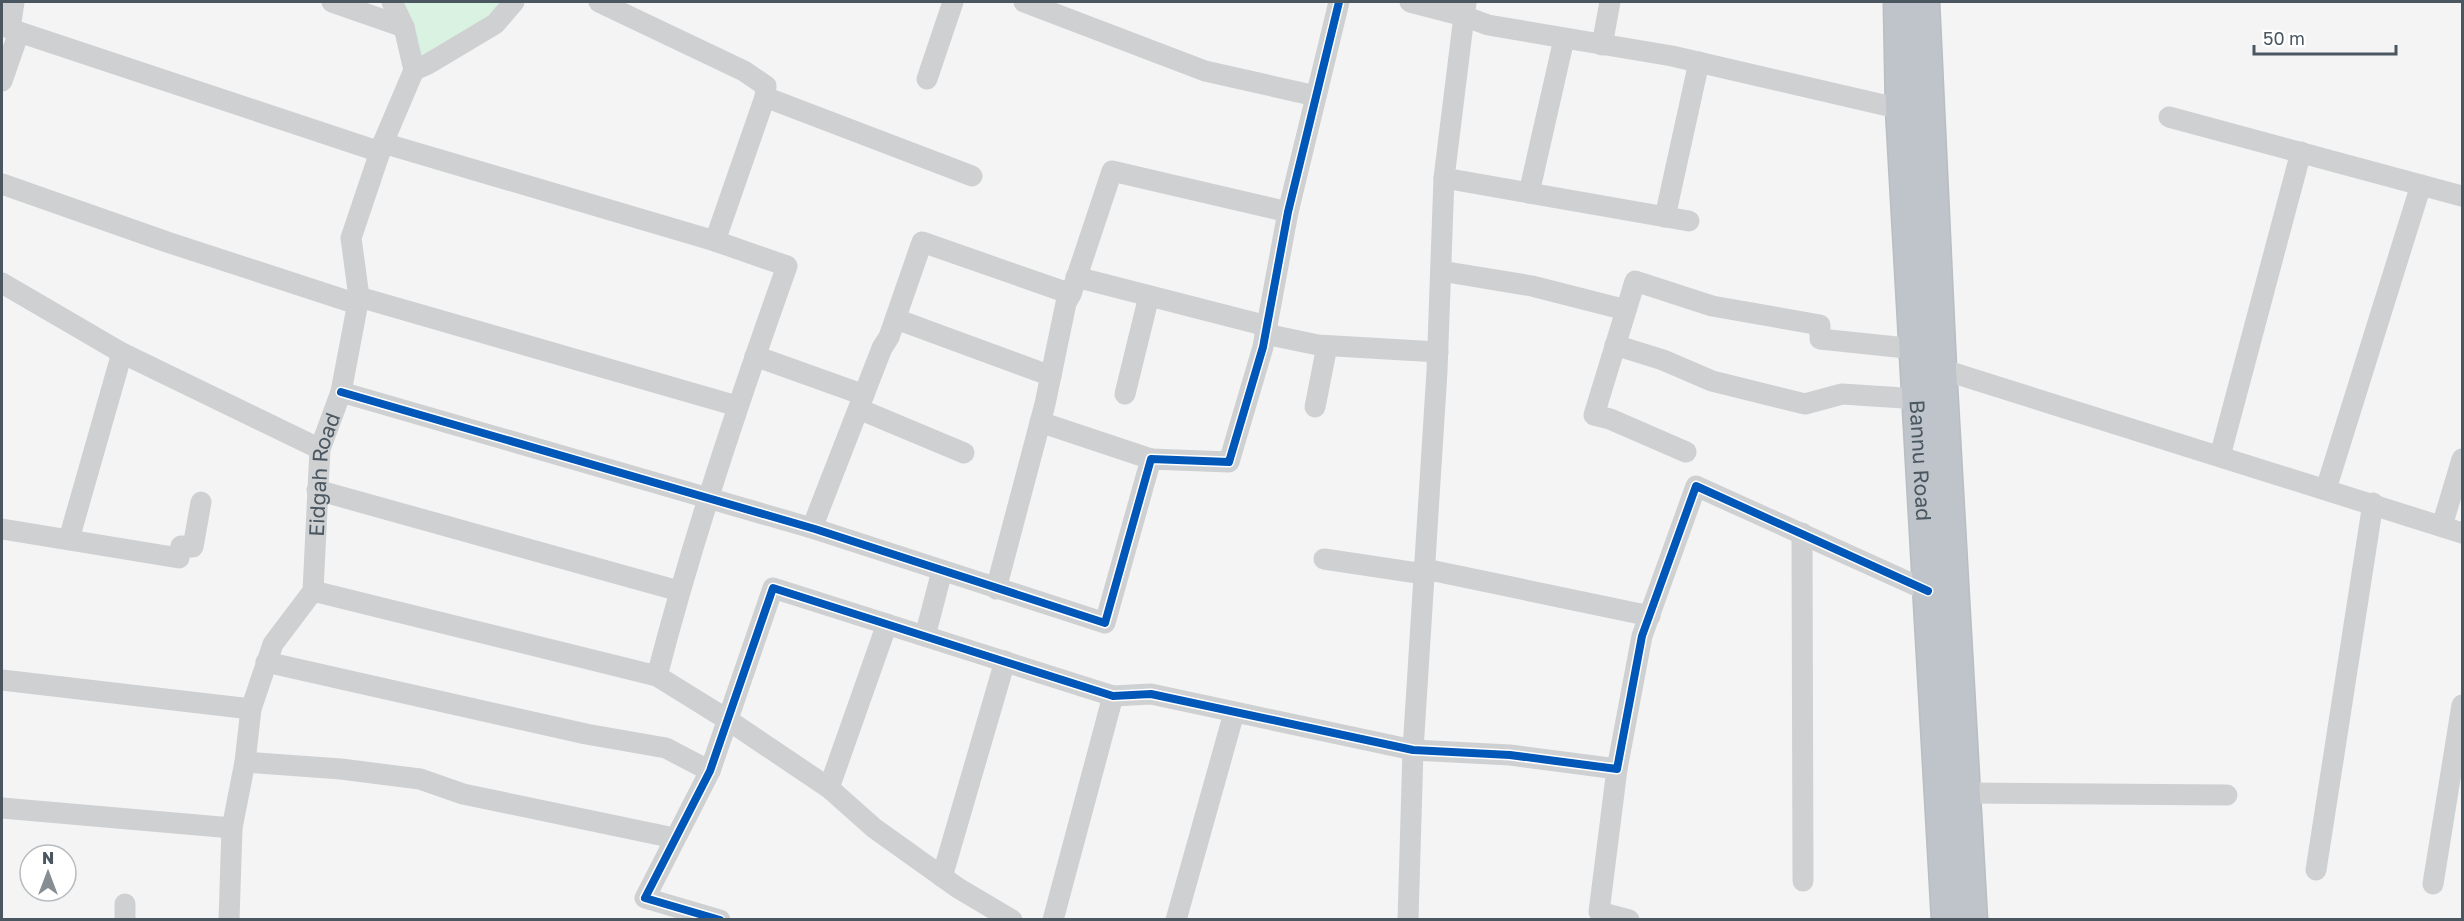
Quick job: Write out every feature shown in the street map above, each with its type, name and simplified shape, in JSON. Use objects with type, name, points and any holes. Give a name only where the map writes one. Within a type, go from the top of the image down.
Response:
[{"type":"highway","name":"Bannu Road","points":[[1899,2],[1901,109],[1947,920]]},
{"type":"highway","name":"Bannu Road","points":[[1924,2],[1941,369],[1972,920]]},
{"type":"street","points":[[14,2],[10,29],[381,148],[715,241],[787,266],[737,406],[708,497],[679,591],[657,676]]},
{"type":"street","points":[[332,2],[404,27]]},
{"type":"street","points":[[392,2],[404,27],[414,70],[495,24],[514,2]]},
{"type":"street","points":[[599,2],[744,71],[766,86],[765,97],[715,241]]},
{"type":"street","points":[[927,79],[953,2]]},
{"type":"street","points":[[1024,2],[1205,71],[1316,96]]},
{"type":"street","points":[[1040,422],[1151,459],[1229,462],[1266,330],[1288,212],[1339,2]]},
{"type":"street","points":[[1410,2],[1465,9],[1488,25],[1672,56],[1901,109]]},
{"type":"street","points":[[1602,45],[1610,2]]},
{"type":"street","points":[[1408,920],[1413,750],[1438,352],[1444,178],[1465,9]]},
{"type":"street","points":[[2,81],[19,32]]},
{"type":"street","points":[[1529,193],[1564,39]]},
{"type":"street","points":[[1665,217],[1699,62]]},
{"type":"street","name":"Eidgah Road","points":[[313,591],[320,449],[341,392],[358,301],[351,238],[381,148],[414,70]]},
{"type":"street","points":[[765,97],[972,176]]},
{"type":"street","points":[[2169,117],[2463,196]]},
{"type":"street","points":[[2220,456],[2301,152]]},
{"type":"street","points":[[996,589],[1040,422],[1063,316],[1112,171],[1288,212]]},
{"type":"street","points":[[1444,178],[1689,221]]},
{"type":"street","points":[[2,184],[167,242],[358,301],[737,406]]},
{"type":"street","points":[[2326,489],[2421,185]]},
{"type":"street","points":[[812,528],[896,320],[922,242],[1074,286],[1149,296],[1327,346],[1438,352]]},
{"type":"street","points":[[1441,271],[1532,286],[1626,310]]},
{"type":"street","points":[[1686,452],[1610,419],[1594,415],[1635,281],[1712,306],[1820,325],[1820,339],[1916,349]]},
{"type":"street","points":[[2,283],[122,353],[320,449]]},
{"type":"street","points":[[1125,394],[1149,296]]},
{"type":"street","points":[[896,320],[1051,376]]},
{"type":"street","points":[[1615,345],[1663,360],[1712,381],[1805,404],[1842,394],[1919,399]]},
{"type":"street","points":[[1315,407],[1327,346]]},
{"type":"street","points":[[69,539],[122,353]]},
{"type":"street","points":[[755,356],[862,402],[964,453]]},
{"type":"street","points":[[1941,369],[2463,533]]},
{"type":"street","points":[[341,392],[812,528],[996,589],[1105,622],[1151,459]]},
{"type":"street","points":[[2442,526],[2463,459]]},
{"type":"street","points":[[1629,920],[1599,912],[1617,769],[1642,636],[1696,486],[1928,591]]},
{"type":"street","points":[[317,489],[679,591]]},
{"type":"street","points":[[2,529],[178,558],[181,546],[193,547],[201,502]]},
{"type":"street","points":[[2316,870],[2373,503]]},
{"type":"street","points":[[1802,533],[1803,881]]},
{"type":"street","points":[[1324,559],[1425,571],[1650,616]]},
{"type":"street","points":[[925,636],[942,571]]},
{"type":"street","points":[[720,920],[645,898],[710,771],[773,588],[1113,696],[1151,694],[1413,750],[1510,755],[1617,769]]},
{"type":"street","points":[[230,920],[232,828],[245,762],[251,710],[273,644],[313,591],[657,676],[728,720],[829,788],[874,828],[942,877],[1012,920]]},
{"type":"street","points":[[829,788],[887,624]]},
{"type":"street","points":[[266,662],[586,734],[666,748],[710,771]]},
{"type":"street","points":[[942,877],[1005,662]]},
{"type":"street","points":[[2,680],[251,710]]},
{"type":"street","points":[[1053,920],[1113,696]]},
{"type":"street","points":[[2433,884],[2463,705]]},
{"type":"street","points":[[1176,920],[1234,713]]},
{"type":"street","points":[[245,762],[341,769],[420,779],[463,794],[674,838]]},
{"type":"street","points":[[1965,793],[2227,795]]},
{"type":"street","points":[[2,808],[232,828]]},
{"type":"green space","points":[[400,2],[502,2],[474,29],[421,57]]},
{"type":"cycle path","points":[[341,392],[815,529],[1105,623],[1151,459],[1229,462],[1263,347],[1288,212],[1339,2]]},
{"type":"cycle path","points":[[720,920],[645,898],[710,771],[773,588],[1113,696],[1151,694],[1413,750],[1510,755],[1617,769],[1642,636],[1696,486],[1928,591]]}]
